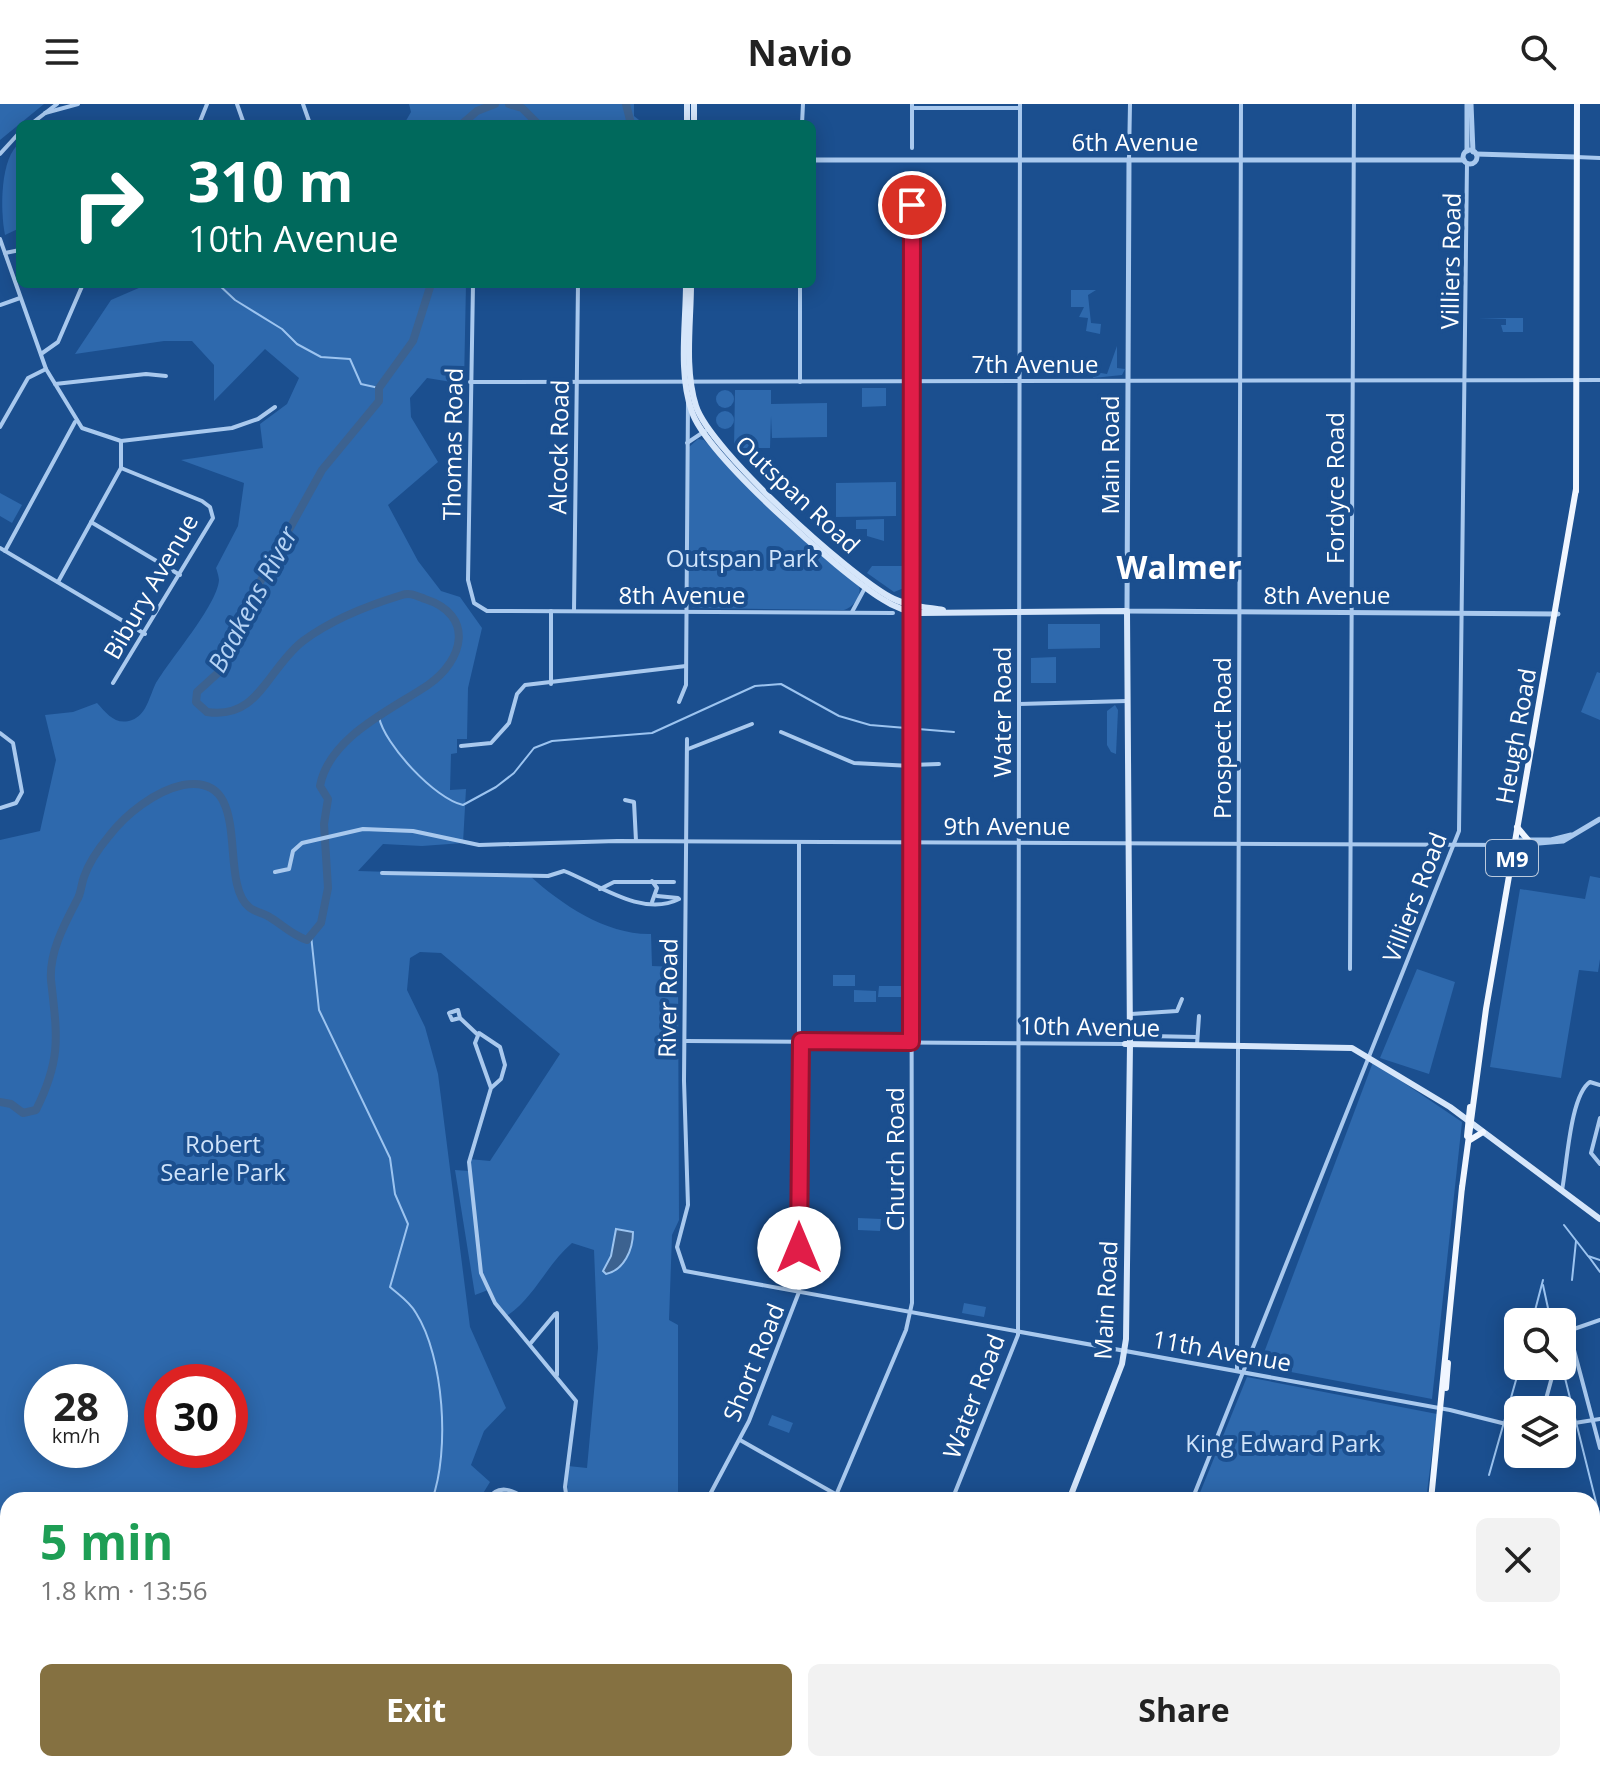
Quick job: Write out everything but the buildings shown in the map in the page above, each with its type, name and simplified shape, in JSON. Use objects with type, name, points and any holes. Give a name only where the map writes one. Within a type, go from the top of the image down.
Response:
[{"type":"main road","name":"Heugh Road","points":[[1470,1122],[1512,843],[1576,489],[1579,379],[1577,104]]},
{"type":"main road","points":[[689,288],[689,382]]},
{"type":"main road","name":"Outspan Road","points":[[689,382],[688,401],[704,431],[758,494],[890,604],[911,608]]},
{"type":"main road","name":"Outspan Road","points":[[689,382],[704,431]]},
{"type":"main road","name":"8th Avenue","points":[[911,608],[951,611],[1127,611]]},
{"type":"main road","name":"Main Road","points":[[1127,611],[1128,1044]]},
{"type":"main road","points":[[1517,827],[1528,840]]},
{"type":"main road","name":"Main Road","points":[[1072,1492],[1126,1351],[1127,999]]},
{"type":"main road","name":"10th Avenue","points":[[1128,1044],[1197,1041],[1348,1047],[1470,1122],[1600,1219]]},
{"type":"main road","name":"M9","points":[[1462,1188],[1470,1122]]},
{"type":"main road","name":"M9","points":[[1433,1492],[1470,1122]]},
{"type":"main road","points":[[1470,1140],[1483,1132]]},
{"type":"street","points":[[36,120],[57,104]]},
{"type":"street","points":[[45,113],[78,104]]},
{"type":"street","name":"Main Road","points":[[1127,611],[1130,104]]},
{"type":"street","name":"Prospect Road","points":[[1240,1372],[1241,104]]},
{"type":"street","name":"Fordyce Road","points":[[1350,969],[1354,104]]},
{"type":"street","name":"Villiers Road","points":[[1195,1492],[1240,1372],[1456,843],[1460,823],[1469,104]]},
{"type":"street","points":[[912,148],[912,106],[1020,106]]},
{"type":"street","name":"Water Road","points":[[955,1492],[1018,1332],[1020,106]]},
{"type":"street","points":[[0,154],[16,136]]},
{"type":"street","name":"6th Avenue","points":[[816,160],[1019,157],[1600,158]]},
{"type":"street","name":"Church Road","points":[[837,1492],[911,1313],[912,179]]},
{"type":"street","points":[[0,239],[16,286]]},
{"type":"street","points":[[5,253],[16,251]]},
{"type":"street","points":[[17,288],[46,369],[75,422],[90,431],[121,441],[232,428],[252,422],[275,407]]},
{"type":"street","points":[[41,354],[58,342],[81,288]]},
{"type":"street","name":"Thomas Road","points":[[473,288],[468,580],[474,603]]},
{"type":"street","name":"Alcock Road","points":[[574,611],[578,288]]},
{"type":"street","points":[[800,288],[800,382]]},
{"type":"street","points":[[0,305],[20,298]]},
{"type":"street","points":[[0,427],[28,378],[46,369]]},
{"type":"street","points":[[55,384],[146,374],[166,376]]},
{"type":"street","name":"7th Avenue","points":[[470,382],[1600,380]]},
{"type":"street","points":[[679,702],[686,693],[688,401]]},
{"type":"street","points":[[75,422],[2,550],[145,634]]},
{"type":"street","points":[[687,443],[704,431]]},
{"type":"street","points":[[58,582],[121,468],[121,441]]},
{"type":"street","name":"Bibury Avenue","points":[[113,683],[212,522],[210,507],[198,499],[121,468]]},
{"type":"street","points":[[91,522],[180,575]]},
{"type":"street","points":[[852,612],[867,584]]},
{"type":"street","points":[[685,599],[694,611]]},
{"type":"street","name":"8th Avenue","points":[[474,603],[487,611],[893,613]]},
{"type":"street","points":[[551,611],[551,684]]},
{"type":"street","name":"8th Avenue","points":[[1127,611],[1556,613]]},
{"type":"street","points":[[461,746],[484,746],[494,740],[509,723],[522,687],[595,675],[686,666]]},
{"type":"street","points":[[1019,704],[1127,701]]},
{"type":"street","points":[[688,749],[752,724]]},
{"type":"street","points":[[781,732],[857,764],[939,764]]},
{"type":"street","points":[[0,733],[13,743],[22,792],[16,803],[0,808]]},
{"type":"street","name":"River Road","points":[[678,1256],[677,1242],[688,1205],[687,739]]},
{"type":"street","points":[[625,800],[634,802],[636,841]]},
{"type":"street","name":"9th Avenue","points":[[275,872],[290,867],[293,851],[298,845],[369,829],[413,831],[479,845],[636,841],[799,844],[1552,843],[1580,832],[1600,819]]},
{"type":"street","name":"9th Avenue","points":[[1512,843],[1551,840],[1580,832]]},
{"type":"street","name":"Short Road","points":[[711,1492],[740,1440],[799,1292],[799,844]]},
{"type":"street","points":[[382,873],[530,876],[564,871],[615,897],[652,902],[686,899]]},
{"type":"street","points":[[652,881],[657,896]]},
{"type":"street","points":[[600,889],[614,882],[674,882]]},
{"type":"street","points":[[657,896],[679,899]]},
{"type":"street","points":[[652,902],[657,896]]},
{"type":"street","points":[[1129,1014],[1177,1011],[1182,999]]},
{"type":"street","points":[[1149,1036],[1197,1041],[1199,1016]]},
{"type":"street","points":[[460,1018],[477,1034],[494,1041],[504,1056],[504,1073],[491,1088],[469,1162],[477,1250],[489,1293],[576,1403],[566,1492]]},
{"type":"street","points":[[477,1034],[476,1049],[491,1088]]},
{"type":"street","name":"10th Avenue","points":[[686,1041],[1128,1044]]},
{"type":"street","points":[[1562,1190],[1570,1137],[1584,1088],[1590,1082],[1600,1085]]},
{"type":"street","points":[[1600,1118],[1591,1153],[1600,1164]]},
{"type":"street","name":"11th Avenue","points":[[678,1256],[682,1268],[690,1274],[1126,1351],[1504,1423]]},
{"type":"street","points":[[529,1345],[557,1313],[557,1377]]},
{"type":"street","points":[[1576,1330],[1600,1320]]},
{"type":"street","points":[[1576,1359],[1600,1448]]},
{"type":"street","points":[[1576,1423],[1600,1419]]},
{"type":"street","points":[[740,1440],[825,1492]]},
{"type":"green space","points":[[0,104],[44,104],[24,120],[16,120],[16,127],[0,140]]},
{"type":"green space","points":[[409,104],[634,104],[634,116],[639,120],[406,120],[411,112]]},
{"type":"green space","points":[[16,147],[16,230],[5,235],[3,185]]},
{"type":"green space","name":"Robert Searle Park","points":[[139,288],[466,288],[464,384],[427,378],[410,398],[411,417],[438,462],[388,505],[418,561],[441,591],[460,597],[482,628],[468,688],[467,739],[457,739],[457,753],[451,754],[450,790],[466,789],[463,843],[422,846],[383,844],[358,871],[530,876],[571,907],[602,924],[634,933],[651,934],[652,966],[678,967],[679,1220],[672,1235],[669,1320],[678,1325],[678,1492],[567,1492],[568,1466],[587,1468],[598,1348],[594,1250],[572,1243],[524,1301],[505,1317],[488,1290],[475,1295],[455,1170],[469,1171],[469,1159],[490,1161],[560,1054],[441,953],[420,952],[410,958],[407,990],[425,1027],[438,1074],[470,1327],[506,1408],[484,1431],[471,1465],[490,1482],[484,1492],[0,1492],[0,840],[40,831],[56,760],[45,715],[73,712],[97,703],[117,720],[137,718],[162,674],[210,604],[219,580],[216,568],[238,526],[244,483],[181,460],[263,448],[260,424],[287,404],[299,378],[265,349],[214,401],[214,365],[192,341],[164,341],[75,354],[111,300]]},
{"type":"green space","points":[[1071,290],[1096,290],[1088,295],[1091,323],[1101,324],[1100,334],[1086,331],[1088,318],[1079,317],[1084,307],[1071,307]]},
{"type":"green space","points":[[1478,318],[1523,318],[1523,332],[1503,332],[1501,325],[1506,325],[1506,319]]},
{"type":"green space","points":[[1117,346],[1117,368],[1125,369],[1122,375],[1093,378],[1095,372],[1107,374]]},
{"type":"green space","points":[[862,388],[886,388],[886,406],[862,407]]},
{"type":"green space","points":[[725,390],[734,399],[725,408],[716,399]]},
{"type":"green space","points":[[735,390],[771,390],[771,404],[827,403],[827,437],[772,438],[771,416],[770,448],[734,448]]},
{"type":"green space","points":[[725,411],[734,420],[725,429],[716,420]]},
{"type":"green space","name":"Outspan Park","points":[[698,439],[704,440],[755,494],[859,586],[858,597],[851,606],[844,610],[693,608],[689,603],[689,447]]},
{"type":"green space","points":[[896,482],[896,516],[836,517],[836,483]]},
{"type":"green space","points":[[0,493],[22,505],[12,523],[0,516]]},
{"type":"green space","points":[[884,519],[884,541],[867,536],[867,529],[856,529],[856,520]]},
{"type":"green space","points":[[872,566],[904,566],[904,588],[894,592],[867,573]]},
{"type":"green space","points":[[1048,624],[1100,624],[1100,648],[1048,649]]},
{"type":"green space","points":[[1056,657],[1056,683],[1031,683],[1031,658]]},
{"type":"green space","points":[[1597,672],[1600,673],[1600,720],[1581,712]]},
{"type":"green space","points":[[1115,705],[1118,710],[1116,754],[1107,745],[1107,711]]},
{"type":"green space","points":[[1590,876],[1600,878],[1600,959],[1598,972],[1579,970],[1561,1078],[1490,1067],[1520,889],[1585,899]]},
{"type":"green space","points":[[1417,969],[1455,982],[1429,1074],[1380,1058]]},
{"type":"green space","points":[[833,975],[855,975],[855,986],[833,986]]},
{"type":"green space","points":[[879,986],[901,986],[901,997],[878,997]]},
{"type":"green space","points":[[854,990],[876,991],[876,1002],[854,1002]]},
{"type":"green space","points":[[1373,1062],[1462,1122],[1432,1399],[1259,1366]]},
{"type":"green space","points":[[858,1218],[881,1219],[880,1231],[858,1230]]},
{"type":"green space","points":[[964,1303],[986,1307],[984,1317],[962,1313]]},
{"type":"green space","name":"King Edward Park","points":[[1247,1377],[1437,1414],[1427,1492],[1200,1492]]},
{"type":"green space","points":[[772,1415],[793,1423],[789,1433],[768,1425]]},
{"type":"shaded area","points":[[616,1229],[633,1232],[631,1246],[622,1264],[606,1274],[603,1271],[611,1256]]},
{"type":"waterway","name":"Baakens River","points":[[467,120],[477,111],[495,104]]},
{"type":"waterway","name":"Baakens River","points":[[509,104],[522,108],[534,120]]},
{"type":"waterway","name":"Baakens River","points":[[626,104],[630,120]]},
{"type":"waterway","points":[[222,288],[235,300],[282,329],[297,344],[321,357],[350,359],[361,384],[379,388]]},
{"type":"waterway","name":"Baakens River","points":[[0,1102],[11,1104],[23,1113],[36,1110],[54,1061],[56,1032],[51,969],[59,938],[95,855],[124,820],[152,798],[183,785],[205,785],[219,795],[227,811],[240,894],[249,907],[307,940],[321,923],[328,888],[324,824],[328,799],[320,786],[326,769],[348,739],[428,685],[450,663],[459,639],[452,616],[441,606],[425,599],[411,594],[402,595],[351,614],[314,633],[291,652],[261,690],[239,708],[207,712],[196,702],[197,692],[219,672],[245,609],[322,470],[379,401],[379,388],[413,341],[430,288]]},
{"type":"waterway","points":[[379,717],[390,741],[412,769],[439,793],[463,805],[514,773],[534,748],[552,741],[652,733],[755,686],[781,684],[839,716],[870,725],[954,732]]},
{"type":"waterway","points":[[311,935],[319,1010],[390,1158],[395,1194],[408,1224],[390,1287],[416,1313],[433,1354],[442,1431],[434,1492]]},
{"type":"waterway","points":[[1564,1225],[1588,1256],[1600,1260]]},
{"type":"waterway","points":[[1572,1280],[1576,1241]]},
{"type":"waterway","points":[[1589,1257],[1600,1272]]},
{"type":"waterway","points":[[1536,1308],[1543,1280]]},
{"type":"waterway","points":[[1543,1285],[1548,1308]]},
{"type":"waterway","points":[[1489,1475],[1516,1380]]},
{"type":"waterway","points":[[1566,1380],[1594,1492]]},
{"type":"district","name":"Walmer","points":[[1179,566]]},
{"type":"route","points":[[799,1248],[801,1041],[911,1042],[912,205]]}]
